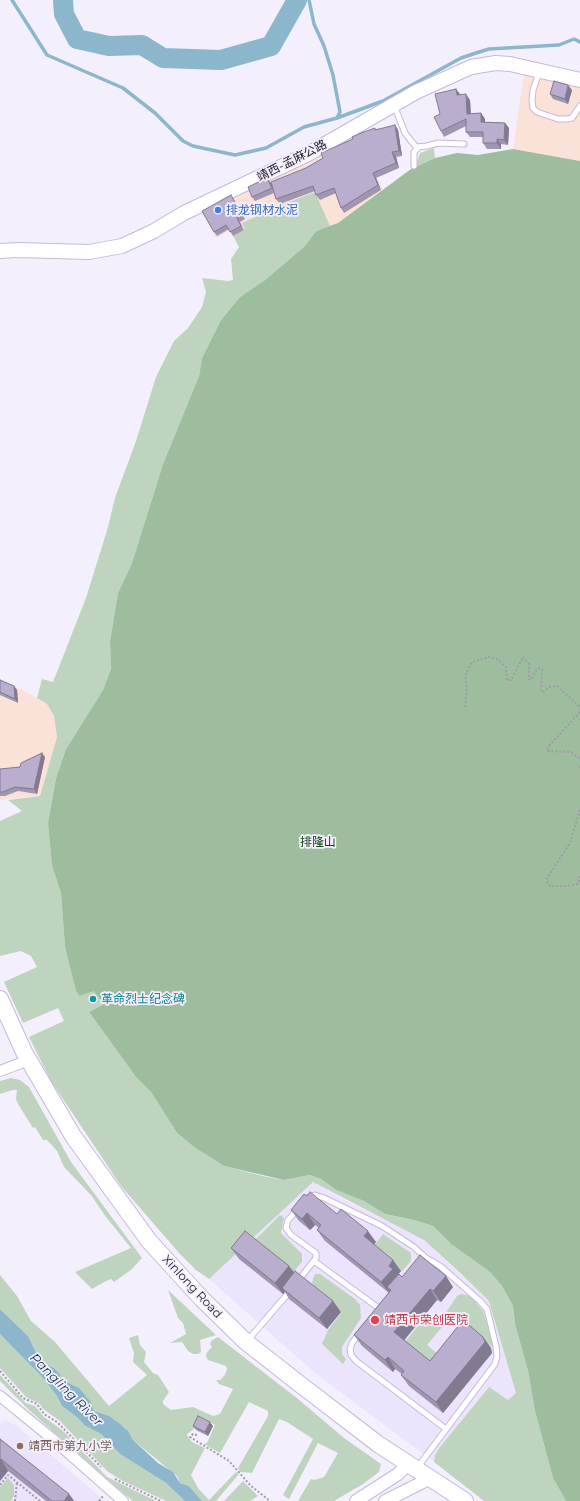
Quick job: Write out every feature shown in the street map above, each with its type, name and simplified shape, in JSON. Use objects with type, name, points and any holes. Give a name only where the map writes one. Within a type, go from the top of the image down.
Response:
[{"type":"main road","name":"靖西-孟麻公路","points":[[0,251],[24,250],[90,252],[122,246],[154,231],[184,213],[313,151],[435,82],[471,67],[496,63],[541,70],[580,80]]},
{"type":"main road","name":"Xinlong Road","points":[[0,999],[27,1061]]},
{"type":"main road","name":"Xinlong Road","points":[[0,1010],[68,1138],[144,1244],[198,1303],[329,1414],[416,1472],[456,1501]]},
{"type":"main road","name":"Xinlong Road","points":[[416,1472],[465,1501]]},
{"type":"street","points":[[0,1071],[27,1061]]},
{"type":"street","points":[[0,1396],[8,1404],[56,1441],[123,1501]]},
{"type":"street","points":[[0,1411],[8,1404]]},
{"type":"street","points":[[356,1501],[393,1478],[416,1472]]},
{"type":"street","points":[[385,1501],[416,1472]]},
{"type":"lane","points":[[541,70],[538,74],[533,90],[533,108],[537,112],[558,119],[567,119],[572,118],[580,106]]},
{"type":"lane","points":[[394,104],[397,117],[405,133],[412,144],[418,148]]},
{"type":"lane","points":[[414,166],[414,152],[418,148],[438,143],[464,144]]},
{"type":"lane","points":[[245,1344],[279,1306],[314,1261],[316,1253],[291,1235],[286,1228],[288,1220],[304,1202],[314,1195],[357,1213],[401,1238],[426,1258],[440,1266],[480,1300],[487,1309],[497,1356],[495,1364],[416,1472]]},
{"type":"lane","points":[[420,1264],[426,1258]]},
{"type":"lane","points":[[314,1261],[380,1308]]},
{"type":"lane","points":[[375,1314],[385,1303]]},
{"type":"lane","points":[[361,1332],[352,1343],[350,1349],[351,1355],[356,1361],[446,1429]]},
{"type":"path","points":[[465,707],[468,688],[466,676],[472,662],[489,658],[497,659],[506,667],[507,680],[511,680],[523,657],[529,664],[529,679],[531,680],[537,669],[540,668],[542,670],[541,691],[543,692],[549,687],[557,686],[580,707]]},
{"type":"path","points":[[580,712],[548,746],[547,751],[570,752],[580,759]]},
{"type":"path","points":[[580,810],[570,844],[546,880],[550,886],[567,886],[578,884],[580,876]]},
{"type":"path","points":[[0,1371],[23,1398],[36,1404],[44,1414],[57,1422],[104,1470]]},
{"type":"path","points":[[197,1435],[193,1434],[190,1437],[230,1461],[251,1486],[270,1501]]},
{"type":"path","points":[[0,1485],[8,1476],[40,1501]]},
{"type":"path","points":[[113,1478],[160,1501]]},
{"type":"path","points":[[15,1501],[17,1482]]},
{"type":"shaded area","points":[[524,73],[580,88],[580,161],[513,149]]},
{"type":"shaded area","points":[[352,139],[367,172],[375,171],[383,191],[363,207],[338,223],[330,226],[315,192],[281,205],[242,223],[246,229],[233,237],[229,231],[216,238],[202,212]]},
{"type":"shaded area","points":[[0,681],[23,690],[47,704],[54,716],[57,737],[40,796],[0,800]]},
{"type":"shaded area","name":"靖西市荣创医院","points":[[313,1182],[348,1202],[402,1227],[424,1240],[489,1301],[516,1393],[508,1400],[489,1387],[440,1447],[435,1455],[434,1462],[314,1372],[209,1279]]},
{"type":"shaded area","name":"靖西市第九小学","points":[[5,1420],[17,1426],[105,1501],[0,1501],[0,1423]]},
{"type":"green space","points":[[434,148],[435,158],[415,167],[420,153]]},
{"type":"green space","name":"排隆山","points":[[513,149],[580,161],[580,1501],[566,1501],[553,1478],[535,1411],[528,1371],[515,1324],[513,1306],[502,1286],[490,1272],[451,1244],[433,1226],[414,1220],[385,1214],[364,1201],[336,1190],[321,1179],[310,1175],[284,1180],[224,1166],[194,1147],[177,1133],[151,1092],[136,1077],[89,1012],[104,1004],[94,991],[79,996],[76,990],[65,947],[61,893],[52,866],[48,823],[56,778],[66,749],[103,690],[111,668],[110,641],[118,593],[132,563],[163,464],[199,376],[202,358],[221,320],[240,297],[265,280],[305,246],[316,231],[338,223],[411,169],[435,158],[457,153],[478,155]]},
{"type":"green space","points":[[315,192],[330,226],[316,231],[305,246],[265,280],[240,297],[221,320],[202,358],[199,376],[163,464],[132,563],[118,593],[110,641],[111,667],[103,690],[66,749],[56,778],[48,823],[52,866],[61,893],[65,947],[79,996],[94,990],[104,1004],[89,1012],[136,1077],[151,1092],[177,1133],[194,1147],[224,1166],[267,1177],[284,1180],[310,1175],[321,1179],[336,1190],[364,1201],[385,1214],[414,1220],[433,1226],[451,1244],[490,1272],[502,1286],[513,1306],[515,1324],[528,1371],[535,1411],[553,1478],[566,1501],[484,1501],[434,1462],[435,1455],[440,1447],[489,1387],[508,1400],[516,1393],[489,1301],[456,1269],[424,1240],[313,1182],[209,1279],[196,1270],[180,1254],[121,1186],[51,1081],[29,1037],[64,1021],[58,1008],[23,1023],[4,982],[37,967],[31,956],[21,951],[0,956],[0,821],[22,811],[8,800],[40,796],[57,737],[54,716],[47,704],[37,698],[42,679],[53,682],[86,598],[108,527],[115,498],[136,441],[156,377],[174,341],[188,328],[202,307],[206,292],[202,278],[228,281],[233,280],[231,259],[239,247],[233,236],[245,229],[242,223],[281,205]]},
{"type":"green space","points":[[11,1078],[20,1080],[29,1087],[71,1162],[142,1258],[131,1270],[114,1282],[111,1279],[92,1289],[75,1272],[131,1248],[106,1217],[91,1195],[64,1167],[57,1151],[47,1140],[43,1140],[35,1127],[33,1128],[18,1104],[16,1099],[17,1090],[0,1094],[0,1081]]},
{"type":"green space","points":[[280,1215],[284,1218],[281,1233],[302,1254],[302,1262],[293,1272],[254,1241]]},
{"type":"green space","points":[[383,1234],[411,1253],[411,1261],[402,1271],[373,1247]]},
{"type":"green space","points":[[315,1274],[320,1274],[355,1299],[360,1305],[361,1318],[342,1347],[342,1354],[346,1359],[343,1364],[322,1344],[328,1330],[342,1312],[314,1288],[312,1282]]},
{"type":"green space","points":[[0,1275],[17,1296],[31,1321],[55,1342],[109,1406],[147,1375],[133,1362],[134,1353],[129,1338],[138,1335],[140,1345],[146,1352],[144,1362],[153,1373],[158,1375],[169,1392],[163,1401],[163,1404],[171,1410],[193,1407],[213,1416],[220,1414],[233,1389],[219,1384],[216,1380],[220,1380],[225,1375],[227,1369],[226,1366],[208,1360],[206,1356],[207,1352],[212,1347],[210,1345],[211,1341],[218,1337],[298,1399],[344,1438],[381,1464],[379,1472],[363,1484],[334,1501],[298,1501],[311,1479],[314,1480],[324,1477],[338,1453],[318,1443],[289,1499],[283,1495],[313,1439],[287,1422],[279,1419],[252,1473],[240,1472],[238,1468],[268,1416],[268,1411],[249,1402],[220,1453],[204,1444],[207,1443],[215,1425],[200,1417],[194,1429],[187,1434],[192,1442],[205,1448],[191,1475],[198,1488],[209,1500],[236,1472],[239,1474],[216,1501],[202,1501],[189,1486],[180,1483],[177,1476],[133,1440],[125,1428],[109,1417],[94,1411],[87,1397],[64,1381],[54,1368],[40,1361],[28,1336],[0,1309]]},
{"type":"green space","points":[[168,1290],[216,1335],[200,1340],[201,1352],[198,1354],[193,1354],[188,1351],[182,1342],[170,1343],[186,1334],[183,1323],[178,1318]]},
{"type":"green space","points":[[461,1294],[467,1295],[473,1299],[483,1311],[495,1349],[471,1330],[448,1318],[446,1314],[447,1311],[457,1296]]},
{"type":"green space","points":[[427,1315],[442,1327],[427,1345],[446,1361],[437,1371],[404,1343]]},
{"type":"green space","points":[[0,1334],[43,1378],[57,1396],[62,1406],[78,1418],[84,1425],[101,1434],[120,1454],[166,1483],[185,1501],[166,1501],[123,1481],[107,1471],[60,1421],[43,1409],[40,1404],[26,1397],[0,1368]]},
{"type":"green space","points":[[0,1375],[26,1403],[35,1406],[44,1417],[63,1431],[107,1477],[156,1501],[133,1501],[29,1410],[0,1381]]},
{"type":"green space","points":[[8,1478],[14,1485],[14,1495],[11,1501],[0,1501],[0,1487]]},
{"type":"green space","points":[[243,1481],[258,1496],[250,1501],[224,1501]]},
{"type":"water","name":"Pangling River","points":[[0,1309],[28,1336],[40,1361],[54,1368],[64,1381],[79,1388],[90,1401],[94,1411],[109,1416],[120,1424],[128,1431],[133,1440],[158,1463],[173,1472],[180,1483],[189,1486],[202,1501],[185,1501],[166,1483],[120,1454],[101,1434],[84,1425],[78,1418],[62,1406],[57,1396],[43,1378],[0,1334]]},
{"type":"building","points":[[554,81],[568,85],[565,99],[550,94]]},
{"type":"building","points":[[456,89],[457,95],[466,94],[467,114],[481,113],[481,122],[505,123],[504,140],[497,139],[497,143],[483,143],[483,132],[466,132],[466,119],[441,131],[434,117],[440,114],[435,94]]},
{"type":"building","points":[[395,125],[399,151],[392,152],[396,163],[373,173],[378,185],[341,208],[334,188],[316,195],[313,186],[276,199],[271,182],[306,168],[323,158],[321,153],[353,139],[352,137],[375,128],[375,130]]},
{"type":"building","points":[[267,178],[272,188],[252,197],[248,187]]},
{"type":"building","points":[[231,195],[242,215],[237,218],[241,226],[230,232],[226,225],[214,232],[202,211]]},
{"type":"building","points":[[0,680],[14,686],[15,699],[0,692]]},
{"type":"building","points":[[42,753],[34,789],[15,787],[0,792],[0,769],[20,767],[21,763]]},
{"type":"building","points":[[310,1192],[337,1214],[341,1209],[368,1231],[364,1236],[393,1260],[389,1266],[393,1269],[381,1282],[317,1230],[321,1225],[307,1213],[302,1219],[291,1210],[304,1194],[307,1196]]},
{"type":"building","points":[[245,1231],[289,1266],[275,1283],[231,1248]]},
{"type":"building","points":[[420,1255],[446,1276],[433,1291],[430,1289],[394,1332],[430,1361],[463,1320],[483,1337],[485,1342],[436,1402],[401,1375],[404,1371],[388,1357],[385,1360],[354,1335],[391,1290],[387,1287],[399,1274],[402,1277]]},
{"type":"building","points":[[295,1271],[333,1301],[319,1318],[282,1288]]},
{"type":"building","points":[[198,1416],[210,1422],[205,1432],[193,1426]]},
{"type":"building","points":[[0,1439],[69,1494],[64,1501],[52,1501],[1,1459],[0,1460]]},
{"type":"waterway","points":[[12,0],[47,55],[123,88],[155,113],[183,141],[193,146],[235,155],[266,148],[304,127],[337,118],[383,101],[461,58],[476,53],[489,49],[559,45],[574,39],[580,42]]},
{"type":"waterway","points":[[63,0],[64,14],[77,39],[109,46],[142,45],[163,58],[221,60],[271,46],[297,0]]},
{"type":"waterway","points":[[309,0],[314,24],[324,46],[333,75],[340,112],[337,118]]},
{"type":"place","name":"排龙钢材水泥","points":[[218,210]]},
{"type":"place","name":"革命烈士纪念碑","points":[[93,999]]},
{"type":"place","name":"靖西市荣创医院","points":[[375,1320]]},
{"type":"place","name":"靖西市第九小学","points":[[20,1446]]}]
